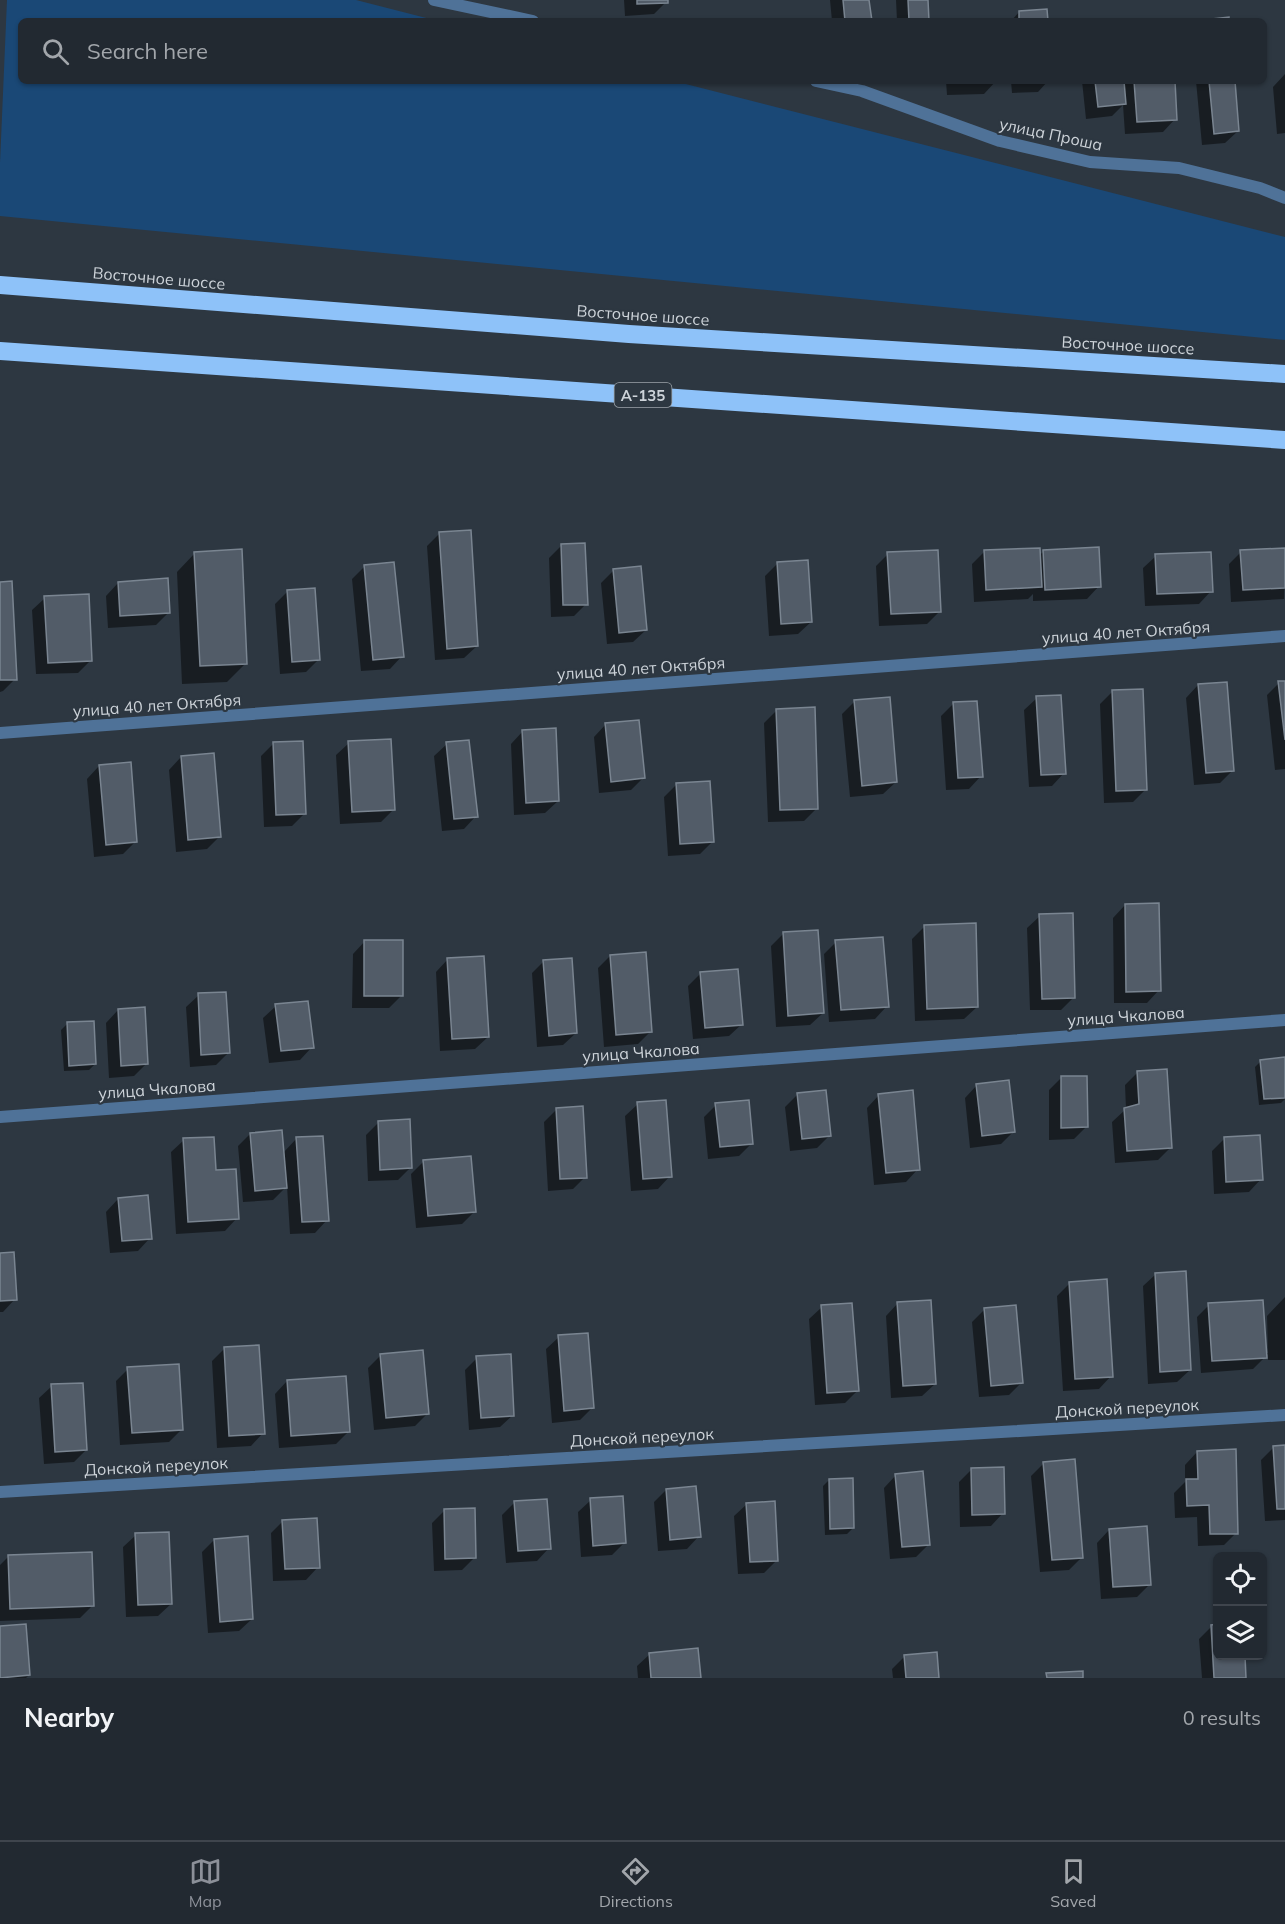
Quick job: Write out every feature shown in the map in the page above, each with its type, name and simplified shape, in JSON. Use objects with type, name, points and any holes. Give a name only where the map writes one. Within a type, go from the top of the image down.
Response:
[{"type":"highway","name":"Восточное шоссе","points":[[0,285],[629,334],[1285,374]]},
{"type":"highway","name":"А-135","points":[[0,351],[1285,440]]},
{"type":"street","points":[[434,0],[519,18]]},
{"type":"street","name":"улица Проша","points":[[830,84],[862,91],[1000,141],[1090,162],[1179,168],[1260,188],[1285,198]]},
{"type":"street","name":"улица 40 лет Октября","points":[[0,733],[1285,636]]},
{"type":"street","name":"улица Чкалова","points":[[0,1117],[1285,1020]]},
{"type":"street","name":"Донской переулок","points":[[0,1492],[1285,1415]]},
{"type":"shaded area","points":[[7,0],[356,0],[426,18],[18,18],[18,84],[686,84],[1285,237],[1285,340],[0,216]]},
{"type":"building","points":[[637,0],[668,0],[668,3],[637,4]]},
{"type":"building","points":[[843,0],[869,0],[872,18],[845,18]]},
{"type":"building","points":[[908,0],[928,0],[929,18],[909,18]]},
{"type":"building","points":[[1047,9],[1048,18],[1019,18],[1019,11]]},
{"type":"building","points":[[1095,84],[1124,84],[1126,104],[1098,107]]},
{"type":"building","points":[[1134,84],[1175,84],[1177,120],[1137,122]]},
{"type":"building","points":[[1209,84],[1235,84],[1239,131],[1214,134]]},
{"type":"building","points":[[471,530],[478,646],[447,649],[439,532]]},
{"type":"building","points":[[585,543],[588,605],[563,605],[561,544]]},
{"type":"building","points":[[1099,547],[1101,587],[1045,590],[1043,550]]},
{"type":"building","points":[[1040,548],[1042,587],[986,590],[984,550]]},
{"type":"building","points":[[1285,548],[1285,588],[1243,590],[1240,550]]},
{"type":"building","points":[[242,549],[247,664],[200,666],[194,552]]},
{"type":"building","points":[[938,550],[941,612],[891,614],[887,552]]},
{"type":"building","points":[[1211,552],[1213,592],[1157,594],[1155,554]]},
{"type":"building","points":[[808,560],[812,622],[781,624],[777,562]]},
{"type":"building","points":[[394,562],[404,657],[373,660],[364,565]]},
{"type":"building","points":[[641,566],[647,630],[619,633],[613,569]]},
{"type":"building","points":[[168,578],[170,613],[120,616],[118,582]]},
{"type":"building","points":[[12,581],[17,680],[0,680],[0,582]]},
{"type":"building","points":[[315,588],[320,660],[292,662],[287,590]]},
{"type":"building","points":[[89,594],[92,661],[48,663],[44,596]]},
{"type":"building","points":[[1278,681],[1285,681],[1285,740]]},
{"type":"building","points":[[1227,682],[1234,771],[1206,773],[1198,684]]},
{"type":"building","points":[[1143,689],[1147,790],[1116,791],[1112,690]]},
{"type":"building","points":[[1061,695],[1066,774],[1041,775],[1036,696]]},
{"type":"building","points":[[890,697],[897,782],[862,786],[854,700]]},
{"type":"building","points":[[977,701],[983,777],[958,778],[953,702]]},
{"type":"building","points":[[815,707],[818,809],[780,810],[776,709]]},
{"type":"building","points":[[639,720],[645,778],[611,782],[605,723]]},
{"type":"building","points":[[556,728],[559,801],[526,803],[522,730]]},
{"type":"building","points":[[391,739],[395,810],[352,812],[348,741]]},
{"type":"building","points":[[469,740],[478,817],[454,819],[446,742]]},
{"type":"building","points":[[303,741],[306,814],[276,815],[273,742]]},
{"type":"building","points":[[214,753],[221,837],[188,840],[181,756]]},
{"type":"building","points":[[131,762],[137,842],[106,845],[99,765]]},
{"type":"building","points":[[710,781],[714,842],[680,844],[676,783]]},
{"type":"building","points":[[1159,903],[1161,991],[1126,992],[1125,904]]},
{"type":"building","points":[[1073,913],[1075,998],[1042,999],[1039,914]]},
{"type":"building","points":[[976,923],[978,1007],[927,1009],[924,925]]},
{"type":"building","points":[[818,930],[824,1013],[788,1016],[783,932]]},
{"type":"building","points":[[883,937],[889,1007],[841,1010],[835,940]]},
{"type":"building","points":[[364,940],[403,940],[403,996],[364,996]]},
{"type":"building","points":[[646,952],[652,1032],[616,1035],[610,955]]},
{"type":"building","points":[[484,956],[489,1037],[452,1039],[447,958]]},
{"type":"building","points":[[572,958],[577,1033],[549,1036],[543,960]]},
{"type":"building","points":[[738,969],[743,1025],[705,1028],[700,972]]},
{"type":"building","points":[[226,992],[230,1053],[201,1055],[198,993]]},
{"type":"building","points":[[308,1001],[314,1048],[281,1051],[275,1004]]},
{"type":"building","points":[[145,1007],[148,1064],[121,1066],[118,1009]]},
{"type":"building","points":[[94,1021],[96,1064],[69,1066],[67,1022]]},
{"type":"building","points":[[1285,1057],[1285,1098],[1264,1099],[1260,1060]]},
{"type":"building","points":[[1167,1069],[1172,1148],[1127,1151],[1124,1108],[1139,1104],[1137,1071]]},
{"type":"building","points":[[1061,1076],[1087,1076],[1088,1127],[1061,1128]]},
{"type":"building","points":[[1009,1080],[1015,1132],[982,1136],[976,1084]]},
{"type":"building","points":[[826,1090],[831,1136],[802,1139],[797,1093]]},
{"type":"building","points":[[913,1090],[920,1170],[886,1173],[878,1094]]},
{"type":"building","points":[[666,1100],[672,1177],[643,1179],[637,1102]]},
{"type":"building","points":[[749,1100],[753,1144],[720,1147],[715,1103]]},
{"type":"building","points":[[583,1106],[587,1178],[560,1179],[556,1108]]},
{"type":"building","points":[[410,1119],[412,1168],[380,1170],[378,1121]]},
{"type":"building","points":[[282,1130],[287,1188],[255,1191],[250,1133]]},
{"type":"building","points":[[1260,1135],[1263,1180],[1226,1182],[1224,1137]]},
{"type":"building","points":[[323,1136],[329,1221],[302,1222],[296,1137]]},
{"type":"building","points":[[214,1137],[216,1170],[236,1169],[239,1219],[188,1222],[183,1138]]},
{"type":"building","points":[[471,1156],[476,1212],[428,1216],[423,1160]]},
{"type":"building","points":[[148,1195],[152,1239],[122,1241],[118,1198]]},
{"type":"building","points":[[14,1252],[17,1300],[0,1301],[0,1253]]},
{"type":"building","points":[[1186,1271],[1191,1370],[1160,1372],[1155,1273]]},
{"type":"building","points":[[1107,1279],[1113,1377],[1075,1379],[1069,1282]]},
{"type":"building","points":[[931,1300],[936,1384],[903,1386],[897,1302]]},
{"type":"building","points":[[1263,1300],[1267,1358],[1212,1361],[1208,1303]]},
{"type":"building","points":[[852,1303],[859,1391],[827,1393],[821,1305]]},
{"type":"building","points":[[1016,1305],[1023,1383],[991,1386],[984,1308]]},
{"type":"building","points":[[588,1333],[594,1408],[564,1411],[558,1335]]},
{"type":"building","points":[[259,1345],[265,1434],[229,1436],[224,1347]]},
{"type":"building","points":[[423,1350],[429,1414],[386,1418],[380,1354]]},
{"type":"building","points":[[511,1354],[514,1416],[481,1418],[476,1356]]},
{"type":"building","points":[[179,1364],[183,1430],[132,1433],[127,1367]]},
{"type":"building","points":[[346,1376],[350,1432],[291,1436],[287,1380]]},
{"type":"building","points":[[83,1383],[87,1450],[55,1452],[51,1384]]},
{"type":"building","points":[[1285,1445],[1285,1509],[1277,1509],[1273,1446]]},
{"type":"building","points":[[1236,1449],[1238,1534],[1210,1534],[1209,1505],[1187,1506],[1186,1479],[1198,1479],[1197,1451]]},
{"type":"building","points":[[1075,1459],[1083,1558],[1052,1560],[1043,1462]]},
{"type":"building","points":[[1004,1467],[1005,1514],[972,1515],[971,1468]]},
{"type":"building","points":[[923,1471],[930,1545],[902,1547],[895,1474]]},
{"type":"building","points":[[853,1478],[854,1528],[830,1529],[829,1479]]},
{"type":"building","points":[[696,1486],[701,1537],[670,1540],[666,1489]]},
{"type":"building","points":[[623,1496],[626,1543],[593,1546],[590,1498]]},
{"type":"building","points":[[547,1499],[551,1549],[518,1551],[514,1501]]},
{"type":"building","points":[[775,1501],[778,1561],[750,1562],[746,1503]]},
{"type":"building","points":[[475,1508],[476,1558],[445,1559],[444,1509]]},
{"type":"building","points":[[317,1518],[320,1568],[285,1569],[282,1520]]},
{"type":"building","points":[[1147,1526],[1151,1585],[1113,1587],[1109,1529]]},
{"type":"building","points":[[169,1532],[172,1604],[138,1605],[135,1533]]},
{"type":"building","points":[[248,1536],[253,1619],[220,1622],[214,1539]]},
{"type":"building","points":[[92,1552],[94,1606],[10,1609],[8,1555]]},
{"type":"building","points":[[26,1624],[30,1675],[0,1678],[0,1626]]},
{"type":"building","points":[[1211,1625],[1213,1625],[1213,1660],[1245,1660],[1246,1678],[1214,1678]]},
{"type":"building","points":[[698,1648],[701,1678],[651,1678],[649,1653]]},
{"type":"building","points":[[937,1652],[939,1678],[906,1678],[904,1655]]},
{"type":"building","points":[[1083,1671],[1083,1678],[1047,1678],[1046,1673]]}]
